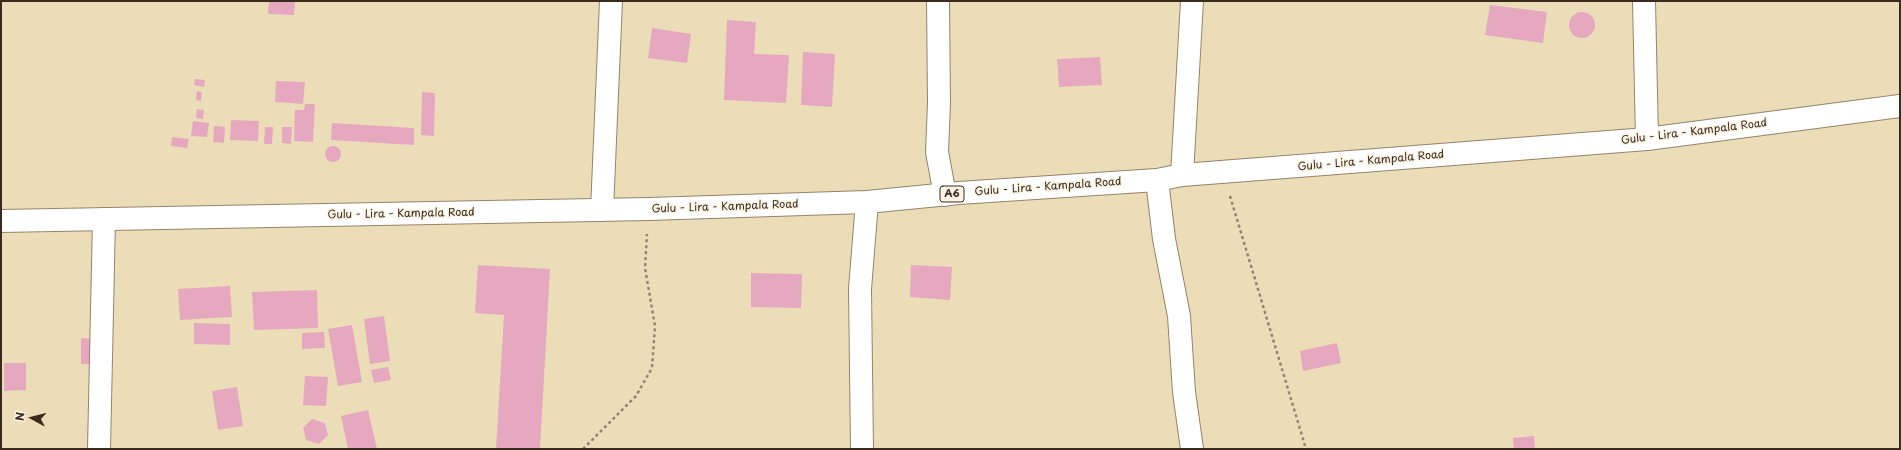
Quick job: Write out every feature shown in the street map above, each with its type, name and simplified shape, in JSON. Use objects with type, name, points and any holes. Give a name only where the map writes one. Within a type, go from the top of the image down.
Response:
[{"type":"main road","points":[[602,210],[611,1]]},
{"type":"main road","points":[[938,1],[939,103],[937,152],[945,195]]},
{"type":"main road","points":[[1182,175],[1192,1]]},
{"type":"main road","points":[[1644,1],[1647,139]]},
{"type":"main road","name":"Gulu - Lira - Kampala Road","points":[[1,221],[648,209],[867,202],[1157,180],[1182,175],[1647,139],[1900,106]]},
{"type":"main road","points":[[1157,180],[1164,239],[1179,316],[1184,392],[1192,449]]},
{"type":"main road","points":[[862,449],[860,289],[867,202]]},
{"type":"main road","points":[[99,449],[104,219]]},
{"type":"path","points":[[1222,173],[1306,449]]},
{"type":"path","points":[[583,449],[636,396],[652,368],[655,326],[645,268],[648,209]]},
{"type":"building","points":[[269,1],[295,1],[294,15],[268,14]]},
{"type":"building","points":[[1490,5],[1547,12],[1543,43],[1485,35]]},
{"type":"building","points":[[1582,12],[1591,16],[1595,25],[1591,34],[1582,38],[1573,34],[1569,25],[1573,16]]},
{"type":"building","points":[[727,20],[756,22],[754,54],[789,55],[786,103],[724,100]]},
{"type":"building","points":[[652,28],[691,34],[687,63],[648,58]]},
{"type":"building","points":[[803,52],[835,54],[832,107],[801,105]]},
{"type":"building","points":[[1100,57],[1102,85],[1059,87],[1057,59]]},
{"type":"building","points":[[195,79],[205,80],[204,87],[194,85]]},
{"type":"building","points":[[276,81],[305,82],[303,104],[275,102]]},
{"type":"building","points":[[197,91],[202,92],[201,101],[196,100]]},
{"type":"building","points":[[422,92],[435,93],[434,136],[421,135]]},
{"type":"building","points":[[305,104],[315,104],[313,142],[294,141],[295,110],[304,110]]},
{"type":"building","points":[[197,109],[204,110],[203,119],[196,118]]},
{"type":"building","points":[[231,120],[259,121],[258,141],[230,140]]},
{"type":"building","points":[[193,121],[209,123],[207,137],[191,136]]},
{"type":"building","points":[[332,123],[414,128],[414,145],[331,140]]},
{"type":"building","points":[[214,126],[225,127],[224,143],[213,142]]},
{"type":"building","points":[[265,127],[273,127],[272,144],[264,144]]},
{"type":"building","points":[[282,127],[292,127],[291,144],[282,143]]},
{"type":"building","points":[[172,137],[189,139],[187,148],[171,146]]},
{"type":"building","points":[[333,146],[340,151],[341,154],[336,161],[333,162],[326,157],[325,154],[330,147]]},
{"type":"building","points":[[478,265],[550,269],[540,449],[496,449],[504,315],[475,313]]},
{"type":"building","points":[[911,265],[952,267],[950,300],[910,297]]},
{"type":"building","points":[[751,273],[802,274],[801,308],[751,307]]},
{"type":"building","points":[[230,286],[232,317],[180,320],[178,289]]},
{"type":"building","points":[[317,290],[318,328],[254,330],[252,292]]},
{"type":"building","points":[[384,316],[390,361],[370,364],[364,319]]},
{"type":"building","points":[[194,323],[230,324],[230,345],[194,344]]},
{"type":"building","points":[[352,325],[362,382],[338,386],[328,329]]},
{"type":"building","points":[[324,332],[325,348],[302,349],[302,333]]},
{"type":"building","points":[[81,338],[95,339],[94,364],[81,364]]},
{"type":"building","points":[[1337,343],[1341,363],[1303,371],[1300,351]]},
{"type":"building","points":[[4,363],[26,363],[26,390],[4,391]]},
{"type":"building","points":[[388,367],[391,380],[374,383],[371,370]]},
{"type":"building","points":[[305,376],[328,377],[326,406],[303,405]]},
{"type":"building","points":[[237,387],[243,426],[218,430],[212,391]]},
{"type":"building","points":[[368,410],[377,449],[348,449],[341,416]]},
{"type":"building","points":[[312,419],[325,423],[328,435],[319,444],[306,440],[303,428]]},
{"type":"building","points":[[1534,436],[1535,449],[1514,449],[1513,438]]}]
